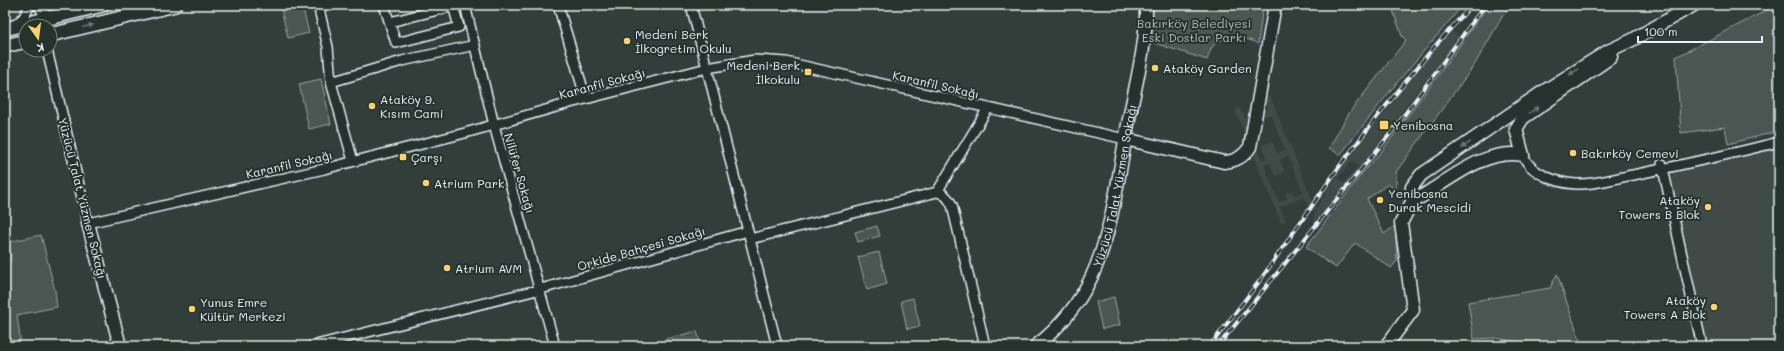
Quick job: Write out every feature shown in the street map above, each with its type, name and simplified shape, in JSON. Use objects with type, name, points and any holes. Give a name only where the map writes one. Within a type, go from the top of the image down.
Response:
[{"type":"main road","points":[[56,18],[102,5]]},
{"type":"main road","points":[[58,33],[175,5]]},
{"type":"main road","points":[[8,28],[18,26]]},
{"type":"main road","points":[[5,46],[18,43]]},
{"type":"street","points":[[8,28],[24,17],[30,5]]},
{"type":"street","points":[[38,5],[44,14],[45,18]]},
{"type":"street","points":[[318,5],[328,46],[331,82],[353,161]]},
{"type":"street","points":[[384,5],[396,43],[459,27],[453,6],[390,22]]},
{"type":"street","name":"Nilüfer Sokağı","points":[[464,5],[494,125],[541,289],[555,346]]},
{"type":"street","points":[[558,5],[586,99]]},
{"type":"street","points":[[691,5],[777,346]]},
{"type":"street","name":"Yüzücü Talat Yüzmen Sokağı","points":[[1036,346],[1050,335],[1073,309],[1091,278],[1104,243],[1143,44],[1146,5]]},
{"type":"street","points":[[1125,139],[1224,162],[1239,158],[1246,153],[1250,147],[1275,5]]},
{"type":"street","points":[[1386,346],[1413,310],[1402,223],[1412,202],[1412,187],[1421,176],[1504,119],[1608,51],[1632,40],[1694,5]]},
{"type":"street","points":[[1516,129],[1523,118],[1594,70],[1632,40]]},
{"type":"street","points":[[331,82],[402,61],[475,45]]},
{"type":"street","name":"Yüzücü Talat Yüzmen Sokağı","points":[[49,58],[88,223],[120,346]]},
{"type":"street","name":"Karanfil Sokağı","points":[[88,223],[353,161],[707,68],[755,60],[786,62],[1125,139]]},
{"type":"street","points":[[937,192],[988,108]]},
{"type":"street","points":[[1504,119],[1511,122],[1516,129],[1523,155]]},
{"type":"street","points":[[1412,202],[1482,159],[1504,154],[1523,155],[1550,173],[1574,180],[1584,180],[1663,166],[1762,143],[1779,137]]},
{"type":"street","points":[[1762,143],[1779,142]]},
{"type":"street","points":[[1663,166],[1702,346]]},
{"type":"street","points":[[749,235],[937,192],[946,196],[952,205],[985,346]]},
{"type":"street","name":"Orkide Bahçesi Sokağı","points":[[312,346],[749,235]]},
{"type":"shaded area","points":[[1452,31],[1459,36],[1351,179],[1318,220],[1313,220],[1316,210],[1311,212],[1304,197],[1280,207],[1286,221],[1281,223],[1235,110],[1240,108],[1245,118],[1268,108],[1264,98],[1270,96],[1316,209],[1340,170],[1428,57]],"holes":[[[1271,114],[1285,150],[1277,153],[1272,141],[1262,145],[1267,157],[1262,160],[1246,124],[1255,120],[1256,124],[1264,121],[1262,117]],[[1288,156],[1303,192],[1294,195],[1292,190],[1285,194],[1287,199],[1279,202],[1264,165],[1270,163],[1275,176],[1285,172],[1280,160]],[[1352,161],[1358,166],[1344,183],[1338,178]]]},
{"type":"shaded area","points":[[1779,147],[1779,346],[1706,346],[1670,172]]},
{"type":"green space","points":[[280,5],[302,5],[309,33],[288,38]]},
{"type":"green space","name":"Bakırköy Belediyesi Eski Dostlar Parkı","points":[[1151,5],[1263,5],[1258,44],[1247,39],[1229,38],[1218,42],[1212,47],[1207,60],[1148,41]]},
{"type":"green space","points":[[1391,5],[1463,5],[1395,85],[1340,155],[1329,148],[1349,113],[1406,40],[1402,36]]},
{"type":"green space","points":[[1488,5],[1511,5],[1502,17],[1475,64],[1396,172],[1396,191],[1388,184],[1367,199],[1384,234],[1395,226],[1397,261],[1391,268],[1355,243],[1336,268],[1306,247],[1364,171],[1382,151]]},
{"type":"green space","points":[[1779,5],[1779,131],[1728,144],[1725,127],[1681,133],[1676,57]]},
{"type":"green space","points":[[321,79],[331,124],[309,129],[299,84]]},
{"type":"green space","points":[[877,226],[880,236],[858,242],[855,232]]},
{"type":"green space","points":[[41,235],[55,291],[57,307],[17,315],[21,346],[5,346],[5,262],[11,260],[8,242]]},
{"type":"green space","points":[[879,252],[887,284],[867,290],[858,257]]},
{"type":"green space","points":[[1557,274],[1582,346],[1531,346],[1527,343],[1495,338],[1474,339],[1468,302],[1550,288]]},
{"type":"green space","points":[[1114,297],[1120,325],[1102,329],[1096,302]]},
{"type":"green space","points":[[913,298],[920,326],[907,329],[901,301]]},
{"type":"green space","points":[[697,331],[701,346],[667,346],[666,339]]},
{"type":"railway","points":[[1210,346],[1261,279],[1339,167],[1377,117],[1434,47],[1472,5]]},
{"type":"railway","points":[[1218,346],[1394,129],[1485,5]]},
{"type":"place","name":"Medeni Berk İlkogretim Okulu","points":[[627,41]]},
{"type":"place","name":"Ataköy Garden","points":[[1155,68]]},
{"type":"place","name":"Medeni Berk İlkokulu","points":[[808,72]]},
{"type":"place","name":"Ataköy 9. Kısım Cami","points":[[372,106]]},
{"type":"place","name":"Yenibosna","points":[[1384,125]]},
{"type":"place","name":"Bakırköy Cemevi","points":[[1573,153]]},
{"type":"place","name":"Çarşı","points":[[403,157]]},
{"type":"place","name":"Atrium Park","points":[[426,183]]},
{"type":"place","name":"Yenibosna Durak Mescidi","points":[[1380,200]]},
{"type":"place","name":"Ataköy Towers B Blok","points":[[1708,207]]},
{"type":"place","name":"Atrium AVM","points":[[447,268]]},
{"type":"place","name":"Ataköy Towers A Blok","points":[[1714,307]]},
{"type":"place","name":"Yunus Emre Kültür Merkezi","points":[[192,309]]}]
